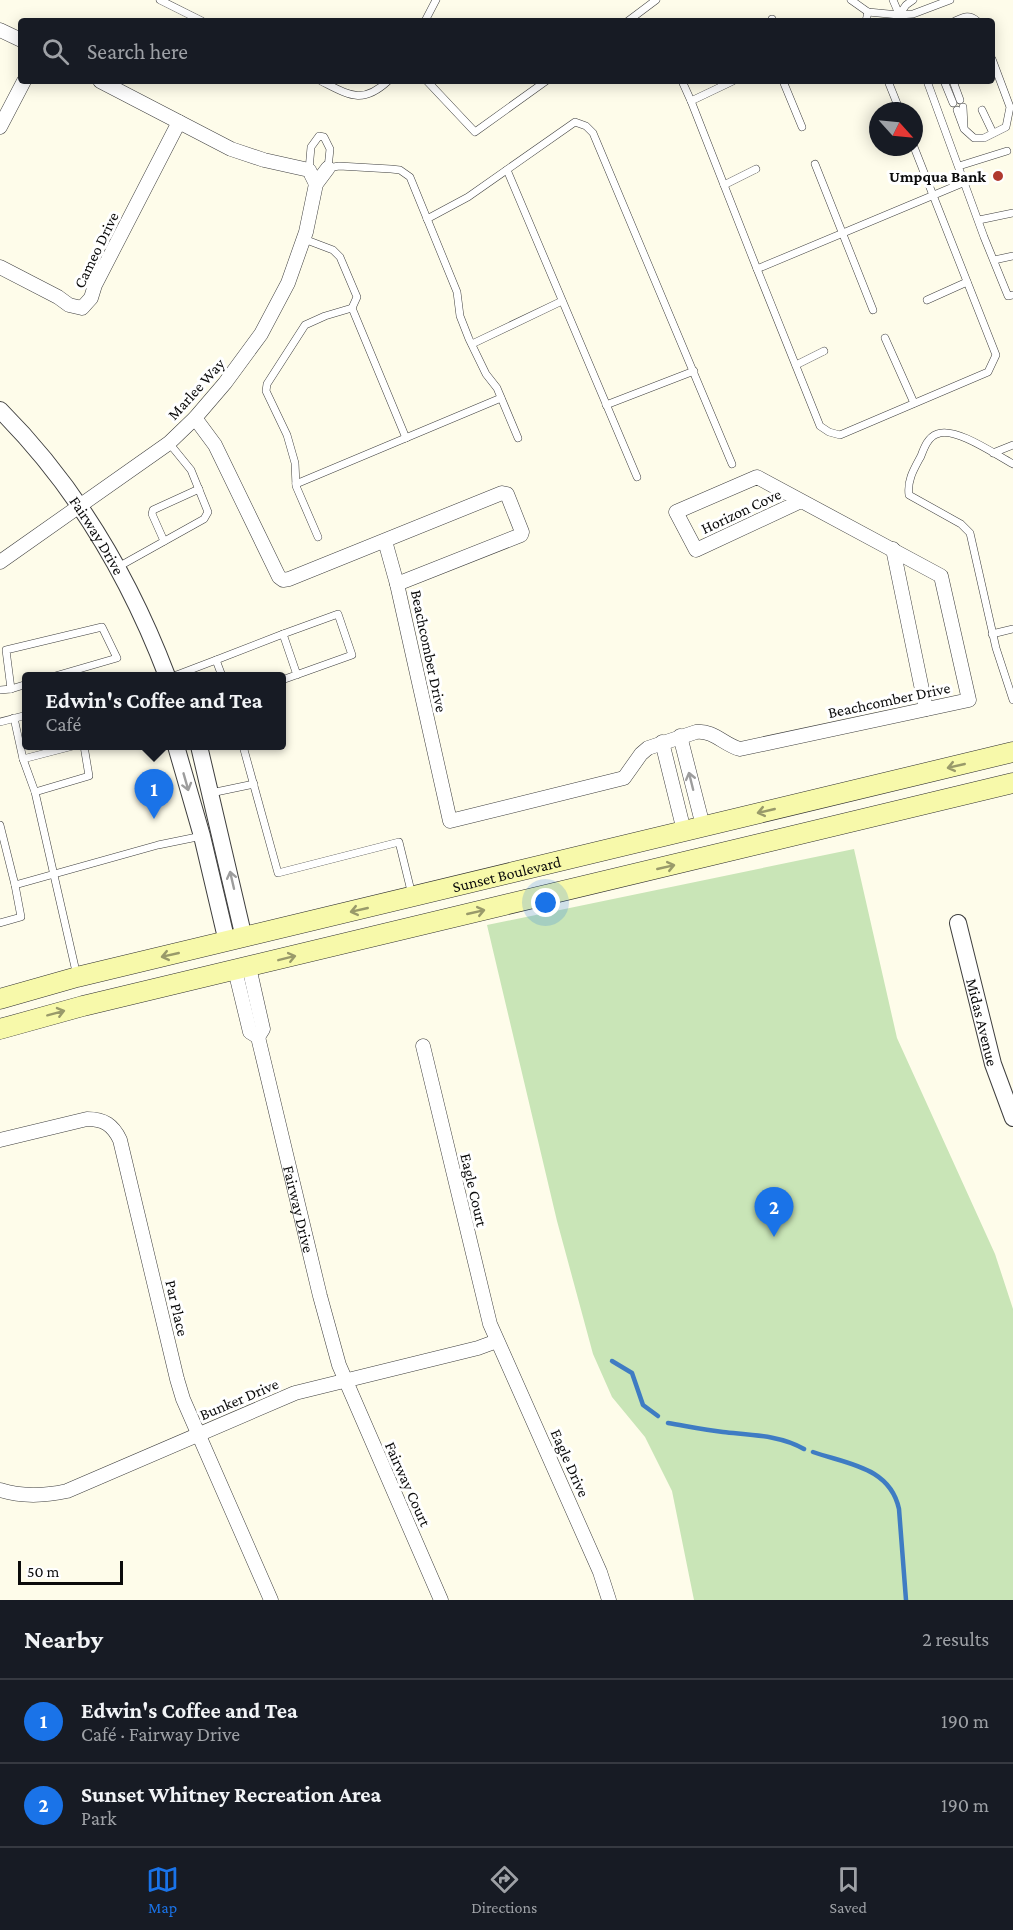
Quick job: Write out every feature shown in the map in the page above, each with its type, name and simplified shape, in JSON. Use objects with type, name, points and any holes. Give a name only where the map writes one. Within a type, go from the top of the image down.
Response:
[{"type":"main road","name":"Sunset Boulevard","points":[[0,999],[77,977],[1013,752]]},
{"type":"main road","name":"Sunset Boulevard","points":[[0,1029],[83,1006],[1013,783]]},
{"type":"main road","points":[[236,940],[242,968]]},
{"type":"street","points":[[0,30],[18,39]]},
{"type":"street","points":[[0,127],[22,84]]},
{"type":"street","points":[[106,84],[215,142],[248,155],[309,170],[316,184]]},
{"type":"street","name":"Cameo Drive","points":[[0,267],[69,305],[82,308],[91,298],[95,285],[179,122]]},
{"type":"street","name":"Marlee Way","points":[[0,562],[169,443],[195,418],[232,375],[261,334],[288,282],[304,239],[316,184],[328,168]]},
{"type":"street","name":"Fairway Drive","points":[[0,410],[46,459],[81,505],[118,567],[150,631],[166,672]]},
{"type":"street","points":[[195,418],[215,445],[279,577],[284,580],[502,493],[507,494],[522,532],[521,535],[397,584]]},
{"type":"street","name":"Horizon Cove","points":[[757,477],[801,501],[696,550],[676,512],[757,477]]},
{"type":"street","name":"Beachcomber Drive","points":[[385,541],[397,584],[450,821],[624,778],[640,754],[648,748],[680,736],[704,731],[729,746],[740,749],[969,700],[941,576],[801,501]]},
{"type":"street","points":[[893,549],[926,709]]},
{"type":"street","points":[[680,736],[693,828]]},
{"type":"street","points":[[662,742],[693,828]]},
{"type":"street","points":[[177,750],[236,940]]},
{"type":"street","points":[[201,750],[212,793],[236,940]]},
{"type":"street","name":"Midas Avenue","points":[[958,923],[993,1064],[1013,1118]]},
{"type":"street","name":"Fairway Drive","points":[[242,968],[263,1029],[258,1037],[329,1331],[345,1380]]},
{"type":"street","name":"Eagle Court","points":[[423,1046],[486,1309],[498,1341]]},
{"type":"street","name":"Par Place","points":[[0,1140],[87,1119],[107,1122],[115,1130],[120,1140],[177,1379],[198,1434],[271,1600]]},
{"type":"street","name":"Bunker Drive","points":[[0,1490],[40,1496],[67,1491],[295,1393],[478,1348],[498,1341]]},
{"type":"street","name":"Eagle Drive","points":[[498,1341],[600,1572],[609,1600]]},
{"type":"street","name":"Fairway Court","points":[[345,1380],[441,1600]]},
{"type":"lane","points":[[160,0],[196,18]]},
{"type":"lane","points":[[427,18],[436,0]]},
{"type":"lane","points":[[632,18],[656,0]]},
{"type":"lane","points":[[851,0],[868,12],[901,18],[950,0]]},
{"type":"lane","points":[[893,0],[901,18]]},
{"type":"lane","points":[[901,18],[906,5],[914,0]]},
{"type":"lane","points":[[867,18],[868,12]]},
{"type":"lane","points":[[954,84],[964,129],[971,137],[977,139],[993,134],[1007,125],[1011,107],[995,66]]},
{"type":"lane","points":[[327,84],[351,96],[367,96],[385,84]]},
{"type":"lane","points":[[430,84],[475,132],[542,84]]},
{"type":"lane","points":[[683,84],[820,426],[829,432],[840,435],[988,372],[994,363],[996,355],[917,156]]},
{"type":"lane","points":[[691,101],[727,84]]},
{"type":"lane","points":[[784,84],[802,127]]},
{"type":"lane","points":[[889,84],[896,102]]},
{"type":"lane","points":[[928,84],[1008,296],[1013,295]]},
{"type":"lane","points":[[946,84],[958,105]]},
{"type":"lane","points":[[982,110],[993,134]]},
{"type":"lane","points":[[427,219],[468,197],[575,122],[586,126],[593,133],[732,464]]},
{"type":"lane","points":[[309,170],[311,147],[319,136],[324,137],[330,149],[328,168],[339,166],[391,169],[406,173],[413,183],[457,292],[460,316],[486,374],[497,388],[518,438]]},
{"type":"lane","points":[[959,166],[1006,151]]},
{"type":"lane","points":[[815,164],[873,310]]},
{"type":"lane","points":[[724,185],[756,169]]},
{"type":"lane","points":[[507,170],[637,477]]},
{"type":"lane","points":[[757,269],[965,182]]},
{"type":"lane","points":[[979,220],[1013,213]]},
{"type":"lane","points":[[304,239],[333,250],[340,257],[357,297],[352,308],[406,438]]},
{"type":"lane","points":[[994,260],[1013,256]]},
{"type":"lane","points":[[927,300],[967,282]]},
{"type":"lane","points":[[472,344],[562,301]]},
{"type":"lane","points":[[318,537],[296,484],[295,463],[287,435],[266,391],[267,384],[305,325],[325,315],[352,308]]},
{"type":"lane","points":[[885,338],[914,403]]},
{"type":"lane","points":[[795,365],[824,351]]},
{"type":"lane","points":[[606,405],[694,371]]},
{"type":"lane","points":[[296,484],[501,398]]},
{"type":"lane","points":[[1013,464],[953,432],[937,433],[929,440],[911,474],[908,486],[909,495],[962,524],[970,533],[992,634],[1013,700]]},
{"type":"lane","points":[[118,567],[204,519],[208,513],[191,471],[169,443]]},
{"type":"lane","points":[[993,453],[1013,445]]},
{"type":"lane","points":[[164,542],[152,514],[153,510],[198,489]]},
{"type":"lane","points":[[184,672],[338,614],[352,655],[286,679]]},
{"type":"lane","points":[[11,689],[6,650],[102,627],[117,658],[78,672]]},
{"type":"lane","points":[[992,634],[1013,629]]},
{"type":"lane","points":[[283,634],[297,675]]},
{"type":"lane","points":[[216,660],[220,672]]},
{"type":"lane","points":[[0,690],[22,686]]},
{"type":"lane","points":[[0,722],[22,716]]},
{"type":"lane","points":[[14,718],[23,759],[35,792],[77,977]]},
{"type":"lane","points":[[23,759],[58,750]]},
{"type":"lane","points":[[35,792],[89,776],[85,750]]},
{"type":"lane","points":[[244,750],[278,873],[399,842],[413,897]]},
{"type":"lane","points":[[212,793],[254,784]]},
{"type":"lane","points":[[0,825],[21,917],[0,923]]},
{"type":"lane","points":[[15,885],[158,845],[202,836]]},
{"type":"green space","points":[[854,849],[897,1038],[995,1254],[1013,1309],[1013,1600],[694,1600],[672,1491],[645,1437],[612,1397],[593,1354],[557,1221],[487,925]]},
{"type":"waterway","points":[[612,1361],[632,1373],[643,1405],[658,1416]]},
{"type":"waterway","points":[[668,1423],[775,1438],[804,1449]]},
{"type":"waterway","points":[[813,1452],[865,1469],[887,1484],[894,1495],[899,1509],[906,1600]]},
{"type":"place","name":"Umpqua Bank","points":[[998,176]]},
{"type":"place","name":"Edwin's Coffee and Tea","points":[[154,819]]},
{"type":"place","name":"Sunset Whitney Recreation Area","points":[[774,1237]]}]
